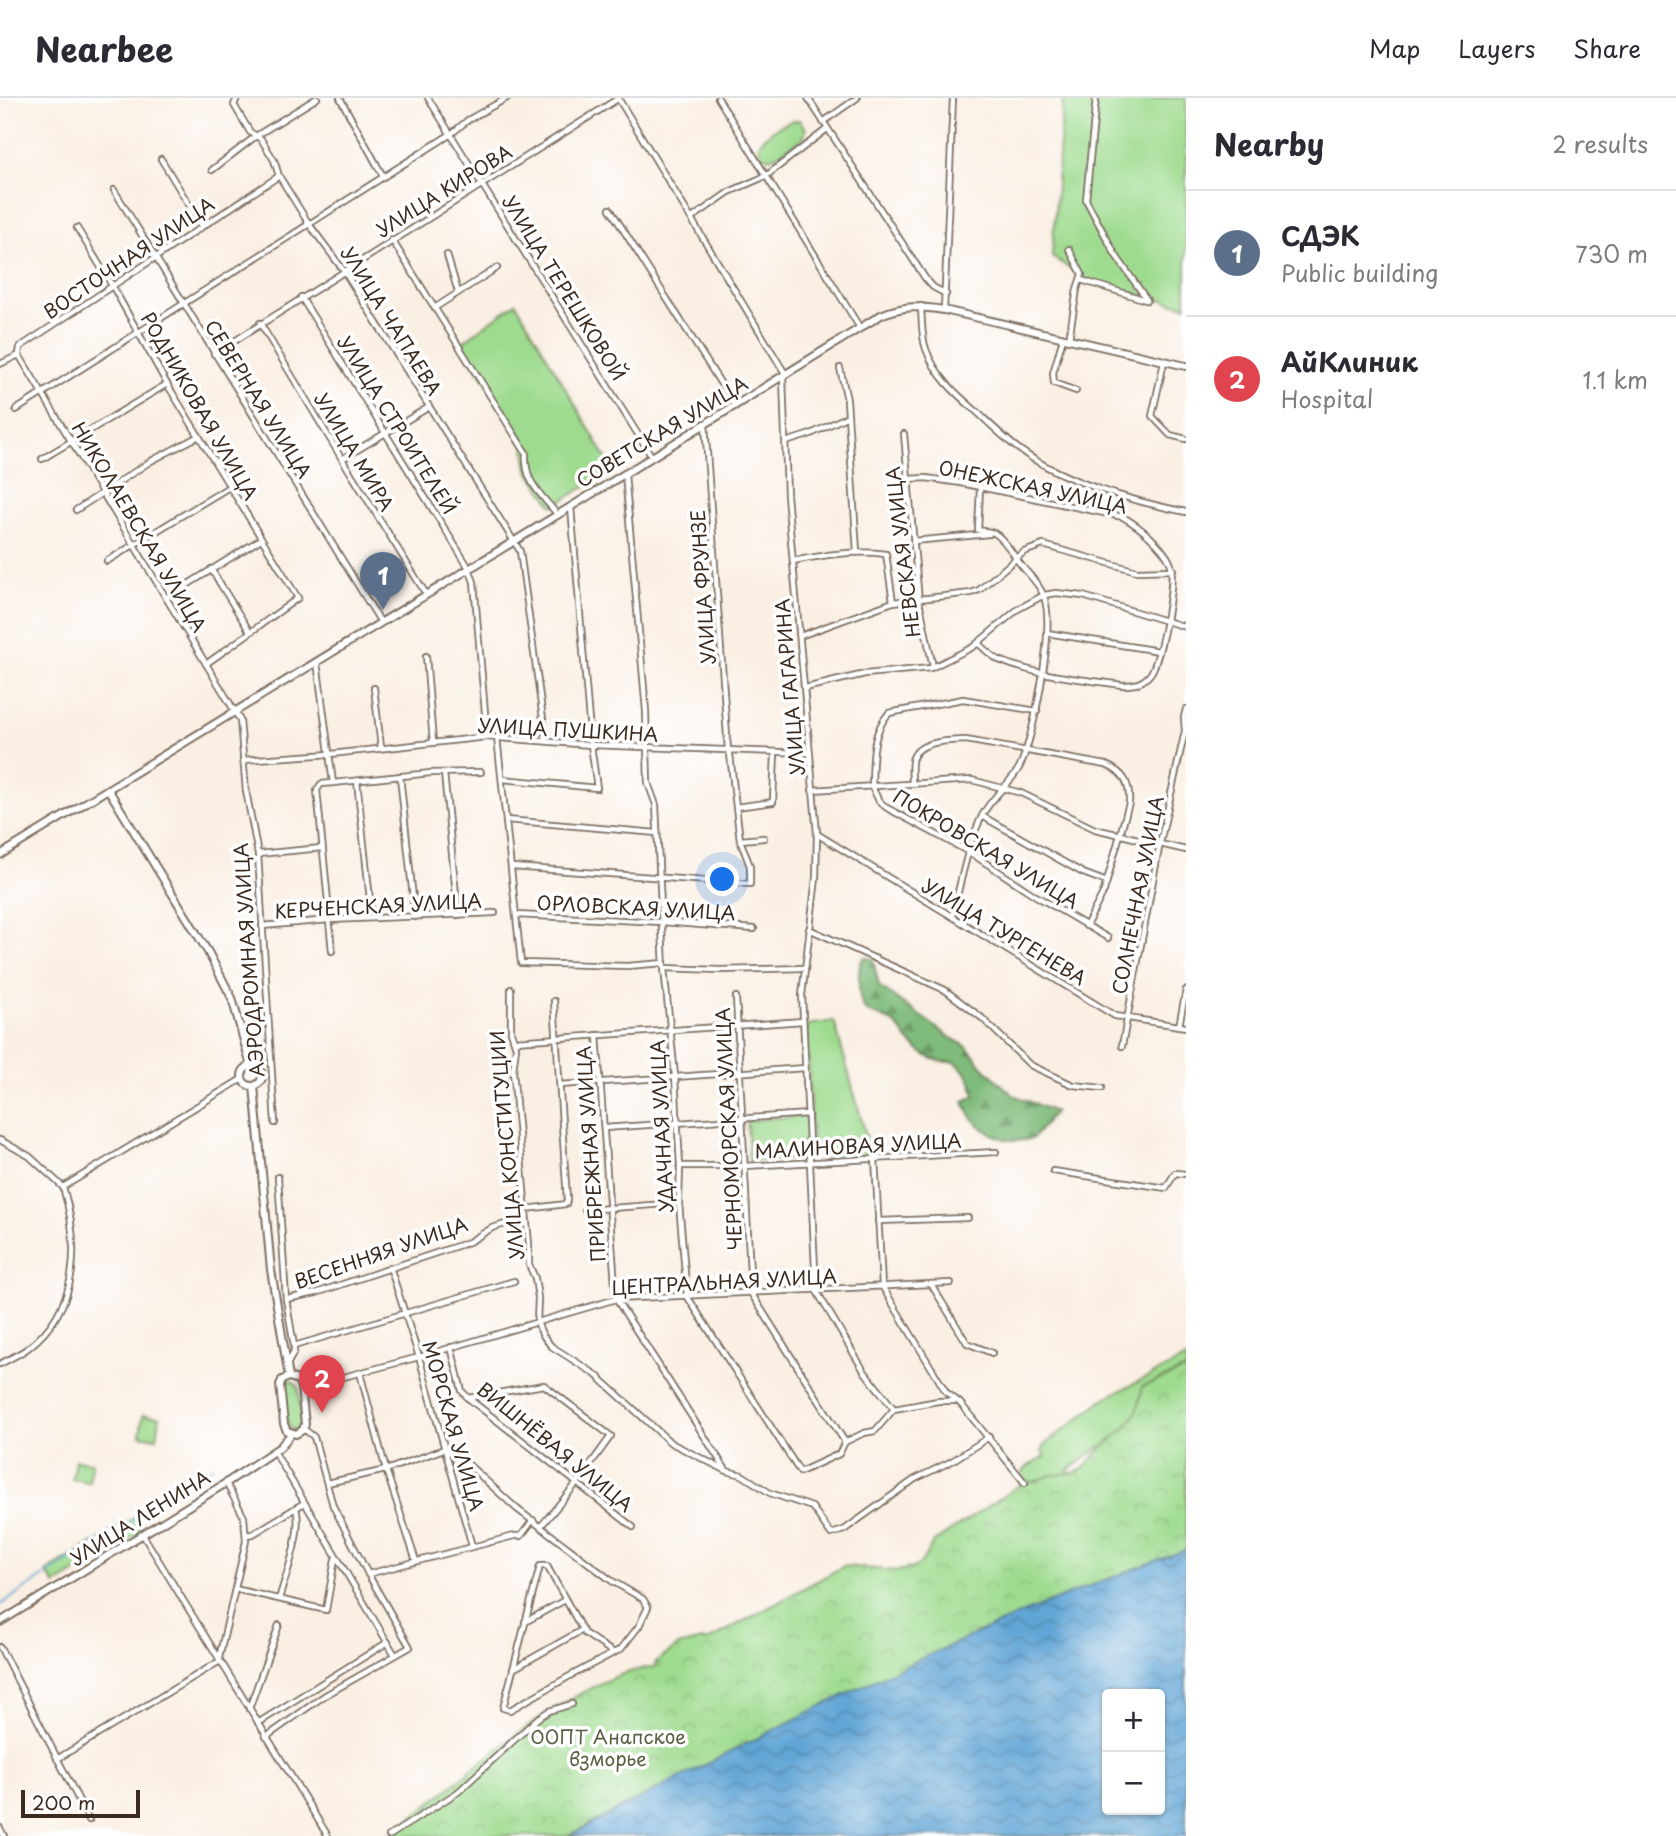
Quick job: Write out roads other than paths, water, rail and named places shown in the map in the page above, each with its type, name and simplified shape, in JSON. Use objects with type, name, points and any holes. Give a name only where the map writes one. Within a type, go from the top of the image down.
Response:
[{"type":"main road","name":"СОВЕТСКАЯ УЛИЦА","points":[[0,855],[898,307],[921,306],[944,310],[1186,366]]},
{"type":"main road","points":[[108,789],[208,952],[232,998],[251,1066]]},
{"type":"main road","points":[[251,1066],[256,1066],[262,1072],[261,1080],[254,1086],[247,1085],[242,1079],[242,1071],[251,1066]]},
{"type":"main road","points":[[254,1086],[269,1252],[289,1377]]},
{"type":"main road","points":[[289,1377],[298,1380],[302,1391],[304,1428],[300,1432],[292,1433],[284,1426],[280,1388],[282,1380],[289,1377]]},
{"type":"main road","name":"УЛИЦА ЛЕНИНА","points":[[0,1622],[226,1483],[284,1444],[292,1433]]},
{"type":"street","name":"УЛИЦА ЧАПАЕВА","points":[[237,98],[234,105],[243,120],[261,139],[274,160],[279,176],[309,224],[344,271],[520,551],[546,741]]},
{"type":"street","points":[[212,170],[256,136],[317,98]]},
{"type":"street","points":[[340,98],[383,176]]},
{"type":"street","name":"УЛИЦА ТЕРЕШКОВОЙ","points":[[428,98],[652,457]]},
{"type":"street","points":[[16,410],[468,120],[508,98]]},
{"type":"street","name":"УЛИЦА КИРОВА","points":[[214,354],[618,98]]},
{"type":"street","name":"УЛИЦА ГАГАРИНА","points":[[618,98],[785,376],[787,495],[817,834],[816,878],[802,995],[816,1290]]},
{"type":"street","points":[[718,98],[860,328]]},
{"type":"street","points":[[808,98],[925,278],[939,292],[946,294]]},
{"type":"street","points":[[823,122],[857,98]]},
{"type":"street","points":[[944,310],[953,98]]},
{"type":"street","points":[[1081,280],[1147,300],[1115,254],[1086,200],[1096,98]]},
{"type":"street","points":[[692,218],[729,192],[766,176],[827,129]]},
{"type":"street","points":[[161,159],[202,226]]},
{"type":"street","name":"ВОСТОЧНАЯ УЛИЦА","points":[[0,364],[19,355],[20,347],[279,176]]},
{"type":"street","name":"СЕВЕРНАЯ УЛИЦА","points":[[114,190],[380,621]]},
{"type":"street","points":[[610,209],[735,406]]},
{"type":"street","name":"РОДНИКОВАЯ УЛИЦА","points":[[77,228],[167,384],[298,598],[250,632]]},
{"type":"street","points":[[392,240],[526,453],[527,477],[557,514]]},
{"type":"street","points":[[1069,248],[1082,274],[1066,339],[1053,373],[1054,383],[1076,391]]},
{"type":"street","points":[[447,255],[458,292]]},
{"type":"street","points":[[436,307],[497,268]]},
{"type":"street","name":"УЛИЦА СТРОИТЕЛЕЙ","points":[[301,298],[469,568]]},
{"type":"street","points":[[921,306],[925,345],[935,368],[952,390],[1016,447],[1044,464],[1103,490],[1132,501],[1186,512]]},
{"type":"street","name":"УЛИЦА МИРА","points":[[260,323],[426,594]]},
{"type":"street","name":"НИКОЛАЕВСКАЯ УЛИЦА","points":[[19,355],[236,712]]},
{"type":"street","points":[[1164,362],[1152,416],[1170,435],[1186,439]]},
{"type":"street","points":[[840,368],[847,400],[857,552]]},
{"type":"street","points":[[42,459],[167,384]]},
{"type":"street","points":[[342,460],[429,407]]},
{"type":"street","points":[[786,442],[847,417]]},
{"type":"street","name":"УЛИЦА ФРУНЗЕ","points":[[660,876],[750,884],[750,866],[740,840],[728,750],[705,424]]},
{"type":"street","name":"НЕВСКАЯ УЛИЦА","points":[[904,434],[919,601],[933,667]]},
{"type":"street","points":[[76,510],[151,461],[199,436]]},
{"type":"street","points":[[625,474],[648,748]]},
{"type":"street","name":"ОНЕЖСКАЯ УЛИЦА","points":[[908,479],[926,478],[1123,517],[1157,545],[1170,561],[1173,570]]},
{"type":"street","points":[[107,561],[229,487]]},
{"type":"street","points":[[952,916],[969,852],[982,816],[991,802],[1006,788],[1026,752],[1037,711],[1049,619],[1044,595],[1016,559],[995,533],[978,530],[980,488]]},
{"type":"street","points":[[502,779],[597,788],[570,506]]},
{"type":"street","points":[[913,541],[995,533]]},
{"type":"street","points":[[166,598],[261,539]]},
{"type":"street","points":[[800,636],[893,602],[909,599],[919,601],[979,590],[1016,559],[1033,547],[1042,545],[1137,570],[1173,570],[1159,651],[1152,672],[1144,681],[1122,685],[1042,671],[1000,660],[978,643]]},
{"type":"street","points":[[793,561],[857,552],[886,554],[893,602]]},
{"type":"street","points":[[469,568],[474,582],[487,737]]},
{"type":"street","points":[[206,664],[250,632],[211,569]]},
{"type":"street","points":[[805,688],[865,674],[933,667],[978,643],[1018,609],[1044,595],[1056,593],[1083,596],[1186,627]]},
{"type":"street","points":[[1047,633],[1159,651]]},
{"type":"street","points":[[426,656],[433,742]]},
{"type":"street","points":[[317,662],[333,783]]},
{"type":"street","points":[[374,688],[381,747]]},
{"type":"street","name":"ПОКРОВСКАЯ УЛИЦА","points":[[1037,711],[963,699],[890,713],[881,722],[875,737],[872,787],[878,801],[887,808],[969,852],[1108,938]]},
{"type":"street","name":"СОЛНЕЧНАЯ УЛИЦА","points":[[1122,1046],[1160,843],[1186,723],[1186,709]]},
{"type":"street","name":"АЭРОДРОМНАЯ УЛИЦА","points":[[236,712],[240,720],[246,791],[258,854],[275,1123]]},
{"type":"street","name":"УЛИЦА ПУШКИНА","points":[[243,760],[331,754],[487,737],[648,748],[808,753]]},
{"type":"street","points":[[497,737],[521,963],[664,965],[720,970],[804,968]]},
{"type":"street","points":[[912,784],[912,760],[916,752],[924,746],[966,740],[1116,769],[1126,780],[1129,803],[1107,882],[1086,926]]},
{"type":"street","name":"УДАЧНАЯ УЛИЦА","points":[[648,748],[648,783],[656,805],[664,965],[675,1076],[680,1166],[679,1203],[687,1296],[800,1472],[839,1454],[845,1443]]},
{"type":"street","points":[[736,807],[773,802],[775,751]]},
{"type":"street","points":[[330,912],[317,790],[321,784],[481,772]]},
{"type":"street","points":[[444,773],[458,915]]},
{"type":"street","points":[[400,776],[415,916]]},
{"type":"street","points":[[357,780],[372,918]]},
{"type":"street","points":[[812,790],[964,780],[1006,788],[1078,823],[1121,836],[1186,850]]},
{"type":"street","points":[[982,816],[1083,873],[1107,882]]},
{"type":"street","points":[[506,820],[657,833]]},
{"type":"street","name":"УЛИЦА ТУРГЕНЕВА","points":[[817,834],[1115,1016],[1186,1027]]},
{"type":"street","points":[[740,840],[764,838]]},
{"type":"street","points":[[258,854],[322,848]]},
{"type":"street","points":[[512,867],[660,876]]},
{"type":"street","name":"КЕРЧЕНСКАЯ УЛИЦА","points":[[262,926],[329,920],[495,913]]},
{"type":"street","name":"ОРЛОВСКАЯ УЛИЦА","points":[[516,915],[754,929]]},
{"type":"street","points":[[329,920],[332,951]]},
{"type":"street","points":[[808,929],[945,990],[982,1018],[1030,1065],[1073,1085],[1102,1088]]},
{"type":"street","name":"УЛИЦА КОНСТИТУЦИИ","points":[[511,989],[511,1032],[515,1041],[513,1070],[529,1265],[535,1278],[538,1298],[537,1322]]},
{"type":"street","points":[[1179,1026],[1186,990]]},
{"type":"street","name":"ЧЕРНОМОРСКАЯ УЛИЦА","points":[[736,997],[751,1293],[845,1443]]},
{"type":"street","points":[[526,1209],[559,1207],[566,1205],[567,1200],[554,1001]]},
{"type":"street","points":[[515,1041],[803,1021]]},
{"type":"street","name":"ПРИБРЕЖНАЯ УЛИЦА","points":[[597,1035],[616,1299],[727,1471]]},
{"type":"street","points":[[560,1085],[804,1068]]},
{"type":"street","points":[[63,1187],[242,1079]]},
{"type":"street","points":[[604,1128],[808,1114]]},
{"type":"street","points":[[0,1140],[29,1156],[63,1187],[74,1233],[70,1290],[60,1311],[29,1347],[0,1364]]},
{"type":"street","name":"МАЛИНОВАЯ УЛИЦА","points":[[680,1166],[745,1166],[996,1152]]},
{"type":"street","points":[[875,1158],[882,1286],[946,1392],[989,1437],[1025,1483]]},
{"type":"street","points":[[1053,1171],[1166,1188],[1175,1173],[1186,1174]]},
{"type":"street","points":[[278,1177],[286,1299],[294,1346],[287,1365]]},
{"type":"street","points":[[585,1210],[679,1203]]},
{"type":"street","name":"ВЕСЕННЯЯ УЛИЦА","points":[[286,1299],[316,1293],[469,1242],[492,1228],[525,1218]]},
{"type":"street","points":[[878,1221],[968,1218]]},
{"type":"street","name":"МОРСКАЯ УЛИЦА","points":[[390,1267],[406,1312],[472,1546]]},
{"type":"street","points":[[294,1346],[514,1281]]},
{"type":"street","name":"ЦЕНТРАЛЬНАЯ УЛИЦА","points":[[302,1391],[321,1383],[616,1299],[951,1283]]},
{"type":"street","points":[[931,1284],[967,1343],[992,1353]]},
{"type":"street","points":[[816,1290],[864,1371],[894,1409]]},
{"type":"street","points":[[537,1322],[551,1346],[595,1374],[671,1443],[727,1471],[741,1475],[770,1493],[811,1507],[831,1534],[844,1530],[915,1479],[953,1461],[989,1437]]},
{"type":"street","name":"ВИШНЁВАЯ УЛИЦА","points":[[451,1347],[462,1391],[468,1398],[633,1527]]},
{"type":"street","points":[[360,1373],[386,1469],[416,1561]]},
{"type":"street","points":[[468,1398],[544,1385],[611,1436],[541,1526]]},
{"type":"street","points":[[845,1443],[864,1433],[875,1431],[894,1409],[938,1401],[956,1401]]},
{"type":"street","points":[[266,1737],[324,1696],[410,1647],[333,1506],[314,1437],[304,1428]]},
{"type":"street","points":[[327,1483],[386,1469],[444,1449],[460,1457],[533,1520],[612,1581],[647,1602],[648,1607],[631,1638],[621,1649],[614,1653],[510,1710],[503,1708],[540,1566],[547,1566],[582,1630],[614,1653]]},
{"type":"street","points":[[274,1451],[395,1655]]},
{"type":"street","points":[[57,1759],[219,1660],[246,1535],[244,1517],[226,1483]]},
{"type":"street","points":[[246,1535],[253,1534],[303,1503]]},
{"type":"street","points":[[279,1599],[292,1552],[298,1516],[296,1508]]},
{"type":"street","points":[[368,1574],[472,1546],[521,1536],[533,1520]]},
{"type":"street","points":[[143,1535],[328,1836]]},
{"type":"street","points":[[235,1589],[326,1609],[336,1558]]},
{"type":"street","points":[[525,1622],[565,1600]]},
{"type":"street","points":[[249,1709],[279,1625]]},
{"type":"street","points":[[512,1670],[582,1630]]},
{"type":"street","points":[[258,1723],[388,1642]]},
{"type":"street","points":[[0,1647],[89,1821]]},
{"type":"street","points":[[389,1836],[458,1792],[538,1718],[549,1711],[572,1704]]},
{"type":"street","points":[[0,1828],[4,1836]]},
{"type":"water","points":[[1186,1550],[1186,1836],[569,1836],[872,1681],[1027,1611]]},
{"type":"waterway","points":[[85,1550],[213,1466]]},
{"type":"waterway","points":[[0,1605],[82,1552]]},
{"type":"place","name":"СДЭК","points":[[383,610]]},
{"type":"place","name":"АйКлиник","points":[[322,1413]]},
{"type":"park label","name":"ООПТ Анапское взморье","points":[[608,1748]]}]
